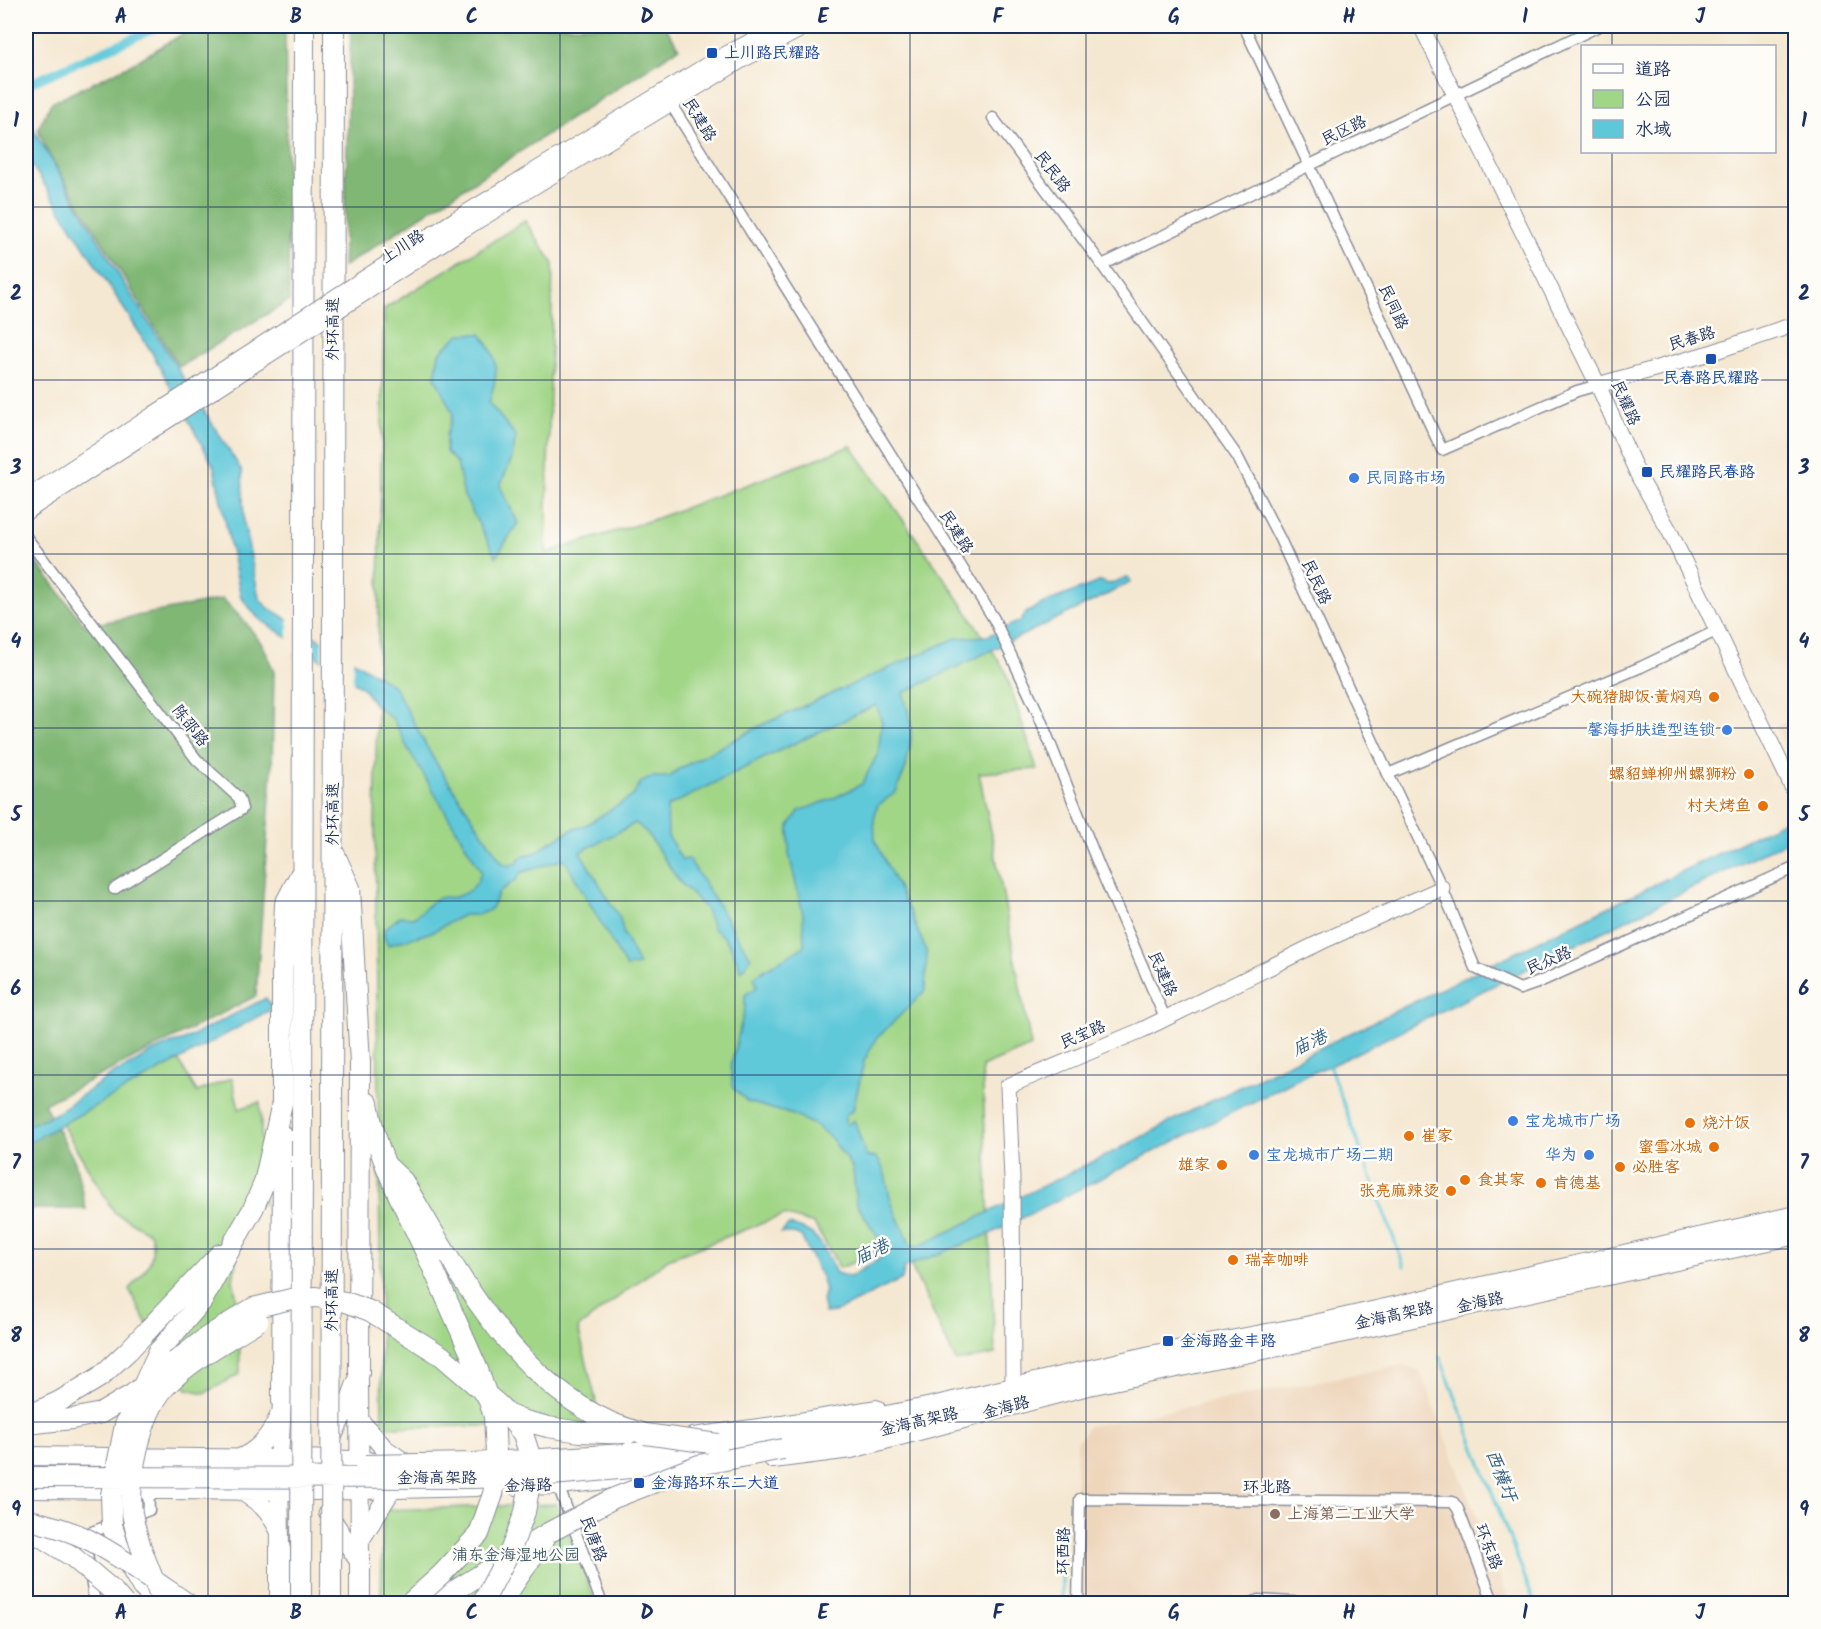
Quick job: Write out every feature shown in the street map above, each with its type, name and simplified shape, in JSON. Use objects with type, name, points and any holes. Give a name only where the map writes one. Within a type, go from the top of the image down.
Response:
[{"type":"highway","name":"外环高速","points":[[301,1604],[304,26]]},
{"type":"highway","name":"外环高速","points":[[331,1604],[334,26]]},
{"type":"highway","points":[[332,850],[350,888],[360,1063],[359,1373]]},
{"type":"highway","points":[[162,1604],[142,1587],[118,1545],[112,1525],[111,1495],[120,1447],[125,1425],[159,1351],[202,1301],[234,1240],[254,1209],[264,1183],[279,1121],[283,1085],[282,970],[285,904],[302,870]]},
{"type":"highway","points":[[360,1063],[366,1078],[372,1124],[387,1166],[439,1259],[494,1416],[497,1471],[494,1494],[479,1534],[441,1575],[409,1604]]},
{"type":"highway","points":[[279,1121],[283,1135],[281,1408]]},
{"type":"highway","name":"金海高架路","points":[[26,1466],[473,1463],[626,1454],[718,1444],[826,1428],[932,1407],[1155,1355],[1306,1327],[1796,1216]]},
{"type":"highway","name":"金海高架路","points":[[26,1477],[474,1478],[552,1475],[619,1469],[783,1449],[863,1436],[1036,1394],[1796,1227]]},
{"type":"highway","points":[[26,1417],[60,1401],[100,1377],[128,1351],[234,1240]]},
{"type":"highway","points":[[439,1259],[517,1351],[553,1386],[610,1422],[645,1434]]},
{"type":"highway","points":[[26,1424],[101,1413],[132,1394],[207,1337],[253,1308],[291,1299],[316,1297],[346,1302],[370,1311],[442,1356],[500,1406],[523,1434],[533,1465],[525,1512],[511,1549],[482,1604]]},
{"type":"highway","points":[[162,1604],[136,1531],[132,1512],[139,1438],[152,1406],[165,1388],[191,1365],[263,1317],[284,1311],[319,1308],[345,1313],[369,1323],[470,1388],[499,1410],[521,1420],[580,1432],[645,1434],[718,1444]]},
{"type":"highway","points":[[433,1604],[548,1533],[614,1498],[699,1465],[783,1449]]},
{"type":"highway","points":[[26,1519],[90,1540],[188,1604]]},
{"type":"highway","points":[[26,1527],[74,1557],[112,1590],[124,1604]]},
{"type":"highway","points":[[500,1604],[548,1533]]},
{"type":"highway","points":[[280,1540],[280,1604]]},
{"type":"highway","points":[[360,1564],[360,1604]]},
{"type":"main road","name":"金海路","points":[[26,1489],[284,1490],[313,1475],[354,1460],[371,1463],[404,1462],[630,1445],[781,1425],[1013,1384],[1171,1346],[1293,1324],[1796,1209]]},
{"type":"main road","name":"金海路","points":[[26,1456],[283,1460],[313,1475],[352,1489],[558,1485],[638,1478],[851,1449],[1084,1387],[1796,1235]]},
{"type":"main road","points":[[359,1373],[360,1421],[352,1489],[360,1540],[360,1564]]},
{"type":"main road","points":[[280,1540],[350,1400],[359,1373]]},
{"type":"main road","points":[[280,1540],[284,1490],[281,1408]]},
{"type":"main road","points":[[221,1460],[248,1455],[263,1443],[281,1408]]},
{"type":"main road","points":[[281,1408],[297,1423],[307,1449],[313,1475],[360,1564]]},
{"type":"main road","points":[[360,1421],[385,1449],[404,1462]]},
{"type":"main road","points":[[313,1475],[328,1475],[354,1460]]},
{"type":"main road","points":[[328,1475],[352,1489]]},
{"type":"main road","points":[[360,1540],[392,1489]]},
{"type":"main road","points":[[240,1490],[261,1503],[270,1512],[280,1540]]},
{"type":"street","name":"上川路","points":[[667,99],[715,60],[780,26]]},
{"type":"street","name":"上川路","points":[[26,512],[157,420],[458,225],[667,99],[807,26]]},
{"type":"street","name":"民同路","points":[[1244,26],[1442,450],[1598,385]]},
{"type":"street","name":"民耀路","points":[[1421,26],[1598,385],[1639,477],[1670,532],[1796,795]]},
{"type":"street","name":"民区路","points":[[1102,265],[1599,26]]},
{"type":"street","name":"民建路","points":[[667,99],[994,619],[1038,712],[1099,866],[1165,1018]]},
{"type":"street","name":"民民路","points":[[993,118],[1102,265],[1237,456],[1280,539],[1388,774]]},
{"type":"street","name":"民春路","points":[[1598,385],[1710,353],[1796,324]]},
{"type":"street","name":"上川路","points":[[26,498],[157,420]]},
{"type":"street","name":"陈邵路","points":[[26,537],[197,760],[240,798],[242,809],[114,889]]},
{"type":"street","points":[[1388,774],[1641,667],[1716,631]]},
{"type":"street","name":"民众路","points":[[1388,774],[1442,888],[1475,968],[1520,989],[1537,984],[1796,867]]},
{"type":"street","name":"民宝路","points":[[1013,1384],[1012,1194],[1008,1086],[1165,1018],[1323,941],[1442,888]]},
{"type":"street","name":"民唐路","points":[[558,1485],[602,1604]]},
{"type":"street","points":[[95,1604],[84,1535],[149,1510],[148,1489]]},
{"type":"street","name":"环北路","points":[[1080,1499],[1453,1502]]},
{"type":"street","name":"环西路","points":[[1078,1604],[1080,1499]]},
{"type":"street","name":"环东路","points":[[1453,1502],[1458,1509],[1493,1603]]},
{"type":"street","points":[[1250,1604],[1258,1600],[1324,1604]]},
{"type":"shaded area","points":[[1795,717],[1795,768],[1776,727]]},
{"type":"shaded area","name":"上海第二工业大学","points":[[1402,1365],[1420,1371],[1510,1603],[1073,1604],[1077,1441],[1089,1426]]},
{"type":"green space","points":[[196,26],[285,26],[289,301],[179,367],[48,153],[38,129],[51,103],[132,64]]},
{"type":"green space","points":[[351,26],[665,26],[679,48],[343,267]]},
{"type":"green space","points":[[525,221],[553,263],[546,553],[652,520],[851,446],[956,595],[1005,670],[1037,769],[979,773],[1031,1046],[982,1067],[995,1354],[956,1362],[900,1242],[840,1268],[814,1224],[784,1215],[668,1259],[578,1328],[602,1425],[382,1427],[375,825],[384,309]]},
{"type":"green space","points":[[26,548],[85,626],[223,599],[246,623],[264,647],[274,672],[272,769],[256,996],[44,1104],[75,1162],[86,1209],[26,1209]]},
{"type":"green space","points":[[177,1058],[197,1092],[232,1078],[239,1109],[260,1102],[264,1203],[242,1211],[233,1281],[239,1309],[240,1374],[205,1393],[187,1389],[170,1369],[129,1289],[149,1265],[152,1252],[151,1234],[114,1212],[60,1121]]},
{"type":"green space","name":"浦东金海湿地公园","points":[[557,1504],[596,1603],[381,1604],[383,1510]]},
{"type":"water","points":[[26,117],[122,280],[242,471],[244,523],[259,598],[267,607],[394,686],[433,758],[503,864],[518,863],[519,858],[539,851],[571,830],[586,825],[633,796],[640,783],[652,777],[669,777],[679,769],[764,724],[956,638],[988,636],[1020,621],[1026,613],[1042,604],[1101,581],[1109,584],[1128,577],[1131,581],[1110,593],[903,693],[911,721],[911,739],[906,767],[896,792],[877,806],[874,820],[875,840],[927,953],[925,991],[876,1039],[864,1061],[853,1111],[846,1114],[845,1122],[848,1124],[854,1120],[867,1157],[876,1157],[882,1166],[892,1203],[910,1245],[917,1247],[1795,816],[1795,837],[1336,1063],[1304,1076],[992,1233],[905,1267],[902,1279],[835,1312],[825,1313],[822,1300],[825,1291],[822,1279],[801,1236],[794,1233],[781,1233],[789,1225],[808,1231],[823,1248],[836,1273],[850,1277],[882,1257],[886,1250],[856,1203],[853,1169],[831,1138],[816,1126],[793,1115],[748,1102],[733,1088],[731,1066],[745,1007],[745,995],[757,987],[754,977],[804,946],[803,914],[789,854],[789,826],[799,811],[832,799],[862,784],[878,753],[882,722],[876,705],[667,807],[668,836],[682,860],[689,859],[751,958],[741,971],[731,947],[714,929],[705,908],[679,881],[647,833],[636,823],[580,852],[620,918],[624,935],[639,965],[626,967],[564,859],[520,873],[517,879],[499,892],[490,910],[477,915],[463,915],[432,932],[388,945],[384,937],[384,929],[401,916],[413,918],[438,898],[464,893],[472,888],[481,871],[408,749],[393,719],[375,705],[363,688],[258,618],[241,597],[214,467],[151,351],[26,156]]},
{"type":"water","points":[[460,334],[481,334],[492,352],[496,375],[489,403],[516,436],[512,458],[500,486],[518,523],[496,557],[464,496],[457,463],[446,452],[446,435],[453,414],[435,377],[439,353]]},
{"type":"water","points":[[266,998],[272,1009],[26,1144],[26,1126],[55,1114],[113,1074],[150,1053],[182,1041]]},
{"type":"pier","points":[[288,617],[314,633],[314,659],[288,642]]},
{"type":"pier","points":[[322,638],[353,657],[353,685],[322,665]]},
{"type":"waterway","points":[[26,85],[160,26]]},
{"type":"waterway","points":[[1328,1062],[1404,1266]]},
{"type":"waterway","name":"西横圩","points":[[1440,1357],[1535,1604]]},
{"type":"waterway","points":[[1062,1522],[1062,1604]]},
{"type":"place","name":"上川路民耀路","points":[[712,53]]},
{"type":"place","name":"民春路民耀路","points":[[1711,359]]},
{"type":"place","name":"民耀路民春路","points":[[1647,472]]},
{"type":"place","name":"民同路市场","points":[[1354,478]]},
{"type":"place","name":"大碗猪脚饭·黄焖鸡","points":[[1714,697]]},
{"type":"place","name":"馨海护肤造型连锁","points":[[1727,730]]},
{"type":"place","name":"螺貂蝉柳州螺狮粉","points":[[1749,774]]},
{"type":"place","name":"村夫烤鱼","points":[[1763,806]]},
{"type":"place","name":"宝龙城市广场","points":[[1513,1121]]},
{"type":"place","name":"烧汁饭","points":[[1690,1123]]},
{"type":"place","name":"崔家","points":[[1409,1136]]},
{"type":"place","name":"蜜雪冰城","points":[[1714,1147]]},
{"type":"place","name":"宝龙城市广场二期","points":[[1254,1155]]},
{"type":"place","name":"华为","points":[[1589,1155]]},
{"type":"place","name":"雄家","points":[[1222,1165]]},
{"type":"place","name":"必胜客","points":[[1620,1167]]},
{"type":"place","name":"食其家","points":[[1465,1180]]},
{"type":"place","name":"肯德基","points":[[1541,1183]]},
{"type":"place","name":"张亮麻辣烫","points":[[1451,1191]]},
{"type":"place","name":"瑞幸咖啡","points":[[1233,1260]]},
{"type":"place","name":"金海路金丰路","points":[[1168,1341]]},
{"type":"place","name":"金海路环东二大道","points":[[639,1483]]},
{"type":"place","name":"上海第二工业大学","points":[[1275,1514]]},
{"type":"water label","name":"庙港","points":[[1310,1044]]},
{"type":"water label","name":"庙港","points":[[872,1253]]}]
